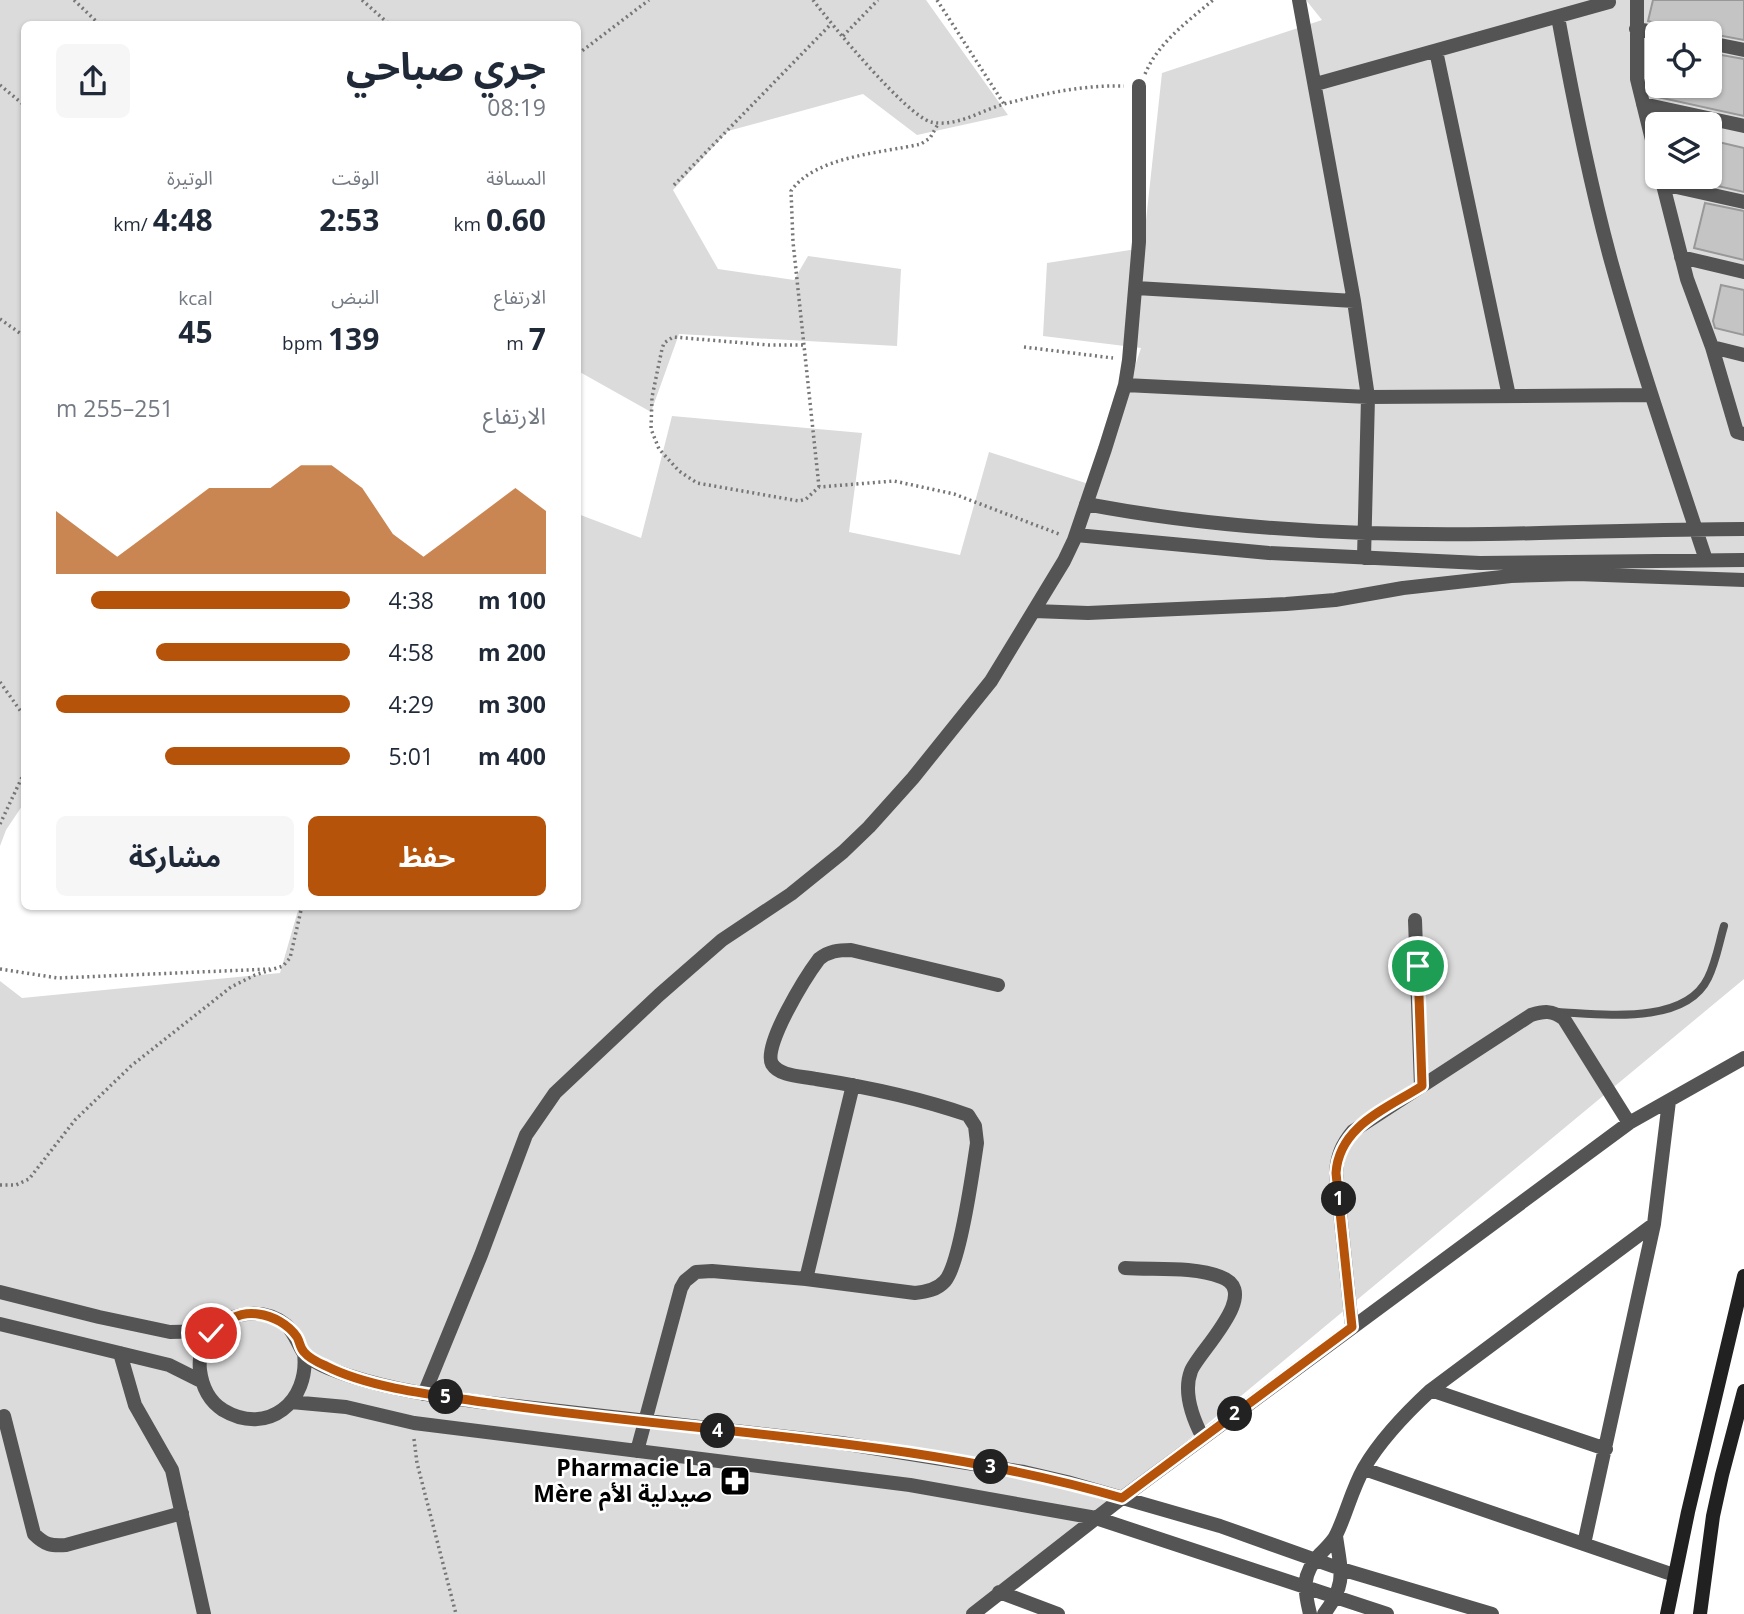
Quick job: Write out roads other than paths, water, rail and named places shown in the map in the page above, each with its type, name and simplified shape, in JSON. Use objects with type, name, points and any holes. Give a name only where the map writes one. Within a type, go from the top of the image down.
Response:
[{"type":"street","points":[[1299,0],[1354,301],[1368,397],[1364,558]]},
{"type":"street","points":[[1637,0],[1637,79],[1645,112]]},
{"type":"street","points":[[1316,84],[1609,2]]},
{"type":"street","points":[[1558,17],[1572,96],[1597,204],[1630,327],[1706,560]]},
{"type":"street","points":[[1636,29],[1645,30]]},
{"type":"street","points":[[1722,45],[1744,50]]},
{"type":"street","points":[[1436,51],[1509,396]]},
{"type":"street","points":[[424,1394],[481,1255],[526,1135],[555,1093],[722,940],[791,894],[869,827],[991,681],[1075,537],[1125,385],[1129,360],[1139,242],[1139,86]]},
{"type":"street","points":[[1643,104],[1744,127]]},
{"type":"street","points":[[1664,189],[1681,257],[1737,432],[1744,435]]},
{"type":"street","points":[[1693,189],[1744,202]]},
{"type":"street","points":[[1681,257],[1744,272]]},
{"type":"street","points":[[1136,288],[1354,301]]},
{"type":"street","points":[[1712,347],[1744,355]]},
{"type":"street","points":[[1125,385],[1368,397],[1651,395]]},
{"type":"street","points":[[1086,504],[1175,519],[1365,532],[1488,534],[1744,529]]},
{"type":"street","points":[[1075,537],[1364,558],[1480,563],[1744,560]]},
{"type":"street","points":[[1034,611],[1088,612],[1286,604],[1335,600],[1403,587],[1511,576],[1577,574],[1744,580]]},
{"type":"street","points":[[1415,920],[1422,1086]]},
{"type":"street","points":[[637,1451],[681,1288],[691,1275],[712,1271],[923,1293],[944,1282],[956,1260],[977,1143],[977,1134],[968,1115],[853,1085],[782,1073],[771,1062],[770,1054],[776,1034],[812,968],[827,953],[851,950],[998,985]]},
{"type":"street","points":[[1352,1327],[1336,1173],[1337,1159],[1343,1144],[1353,1131],[1531,1015],[1554,1012],[1563,1019],[1629,1123]]},
{"type":"street","points":[[973,1614],[1122,1498],[1629,1123],[1744,1058]]},
{"type":"street","points":[[806,1279],[853,1085]]},
{"type":"street","points":[[1584,1544],[1654,1224],[1669,1101]]},
{"type":"street","points":[[1310,1614],[1304,1586],[1308,1571],[1336,1536],[1364,1469],[1408,1411],[1431,1390],[1654,1224]]},
{"type":"street","points":[[1125,1268],[1197,1272],[1229,1280],[1234,1298],[1228,1319],[1199,1356],[1188,1384],[1193,1415],[1203,1438]]},
{"type":"street","points":[[1667,1614],[1744,1276]]},
{"type":"street","points":[[0,1292],[170,1332],[214,1331]]},
{"type":"street","points":[[255,1313],[272,1317],[286,1325],[297,1338],[304,1353],[306,1368],[303,1382],[291,1402],[274,1415],[260,1419],[231,1415],[218,1407],[208,1396],[201,1381],[199,1364],[203,1348],[223,1322],[238,1315],[255,1313]]},
{"type":"street","points":[[0,1324],[169,1365],[201,1381]]},
{"type":"street","points":[[120,1353],[135,1405],[172,1470],[204,1614]]},
{"type":"street","points":[[304,1353],[326,1367],[352,1376],[424,1394],[841,1443],[1067,1482],[1220,1527],[1341,1569],[1492,1614]]},
{"type":"street","points":[[1431,1390],[1606,1449]]},
{"type":"street","points":[[1700,1614],[1721,1475],[1744,1391]]},
{"type":"street","points":[[291,1402],[346,1407],[414,1423],[910,1485],[1096,1518],[1387,1614]]},
{"type":"street","points":[[4,1416],[34,1534],[42,1542],[51,1546],[66,1545],[182,1513]]},
{"type":"street","points":[[1364,1469],[1674,1575]]},
{"type":"street","points":[[1324,1614],[1340,1588],[1341,1569],[1336,1536]]},
{"type":"street","points":[[999,1592],[1058,1614]]},
{"type":"lane","points":[[1554,1012],[1641,1013],[1687,1002],[1708,979],[1724,926]]},
{"type":"place","name":"Pharmacie La Mère صيدلية الأم","points":[[735,1481]]}]
